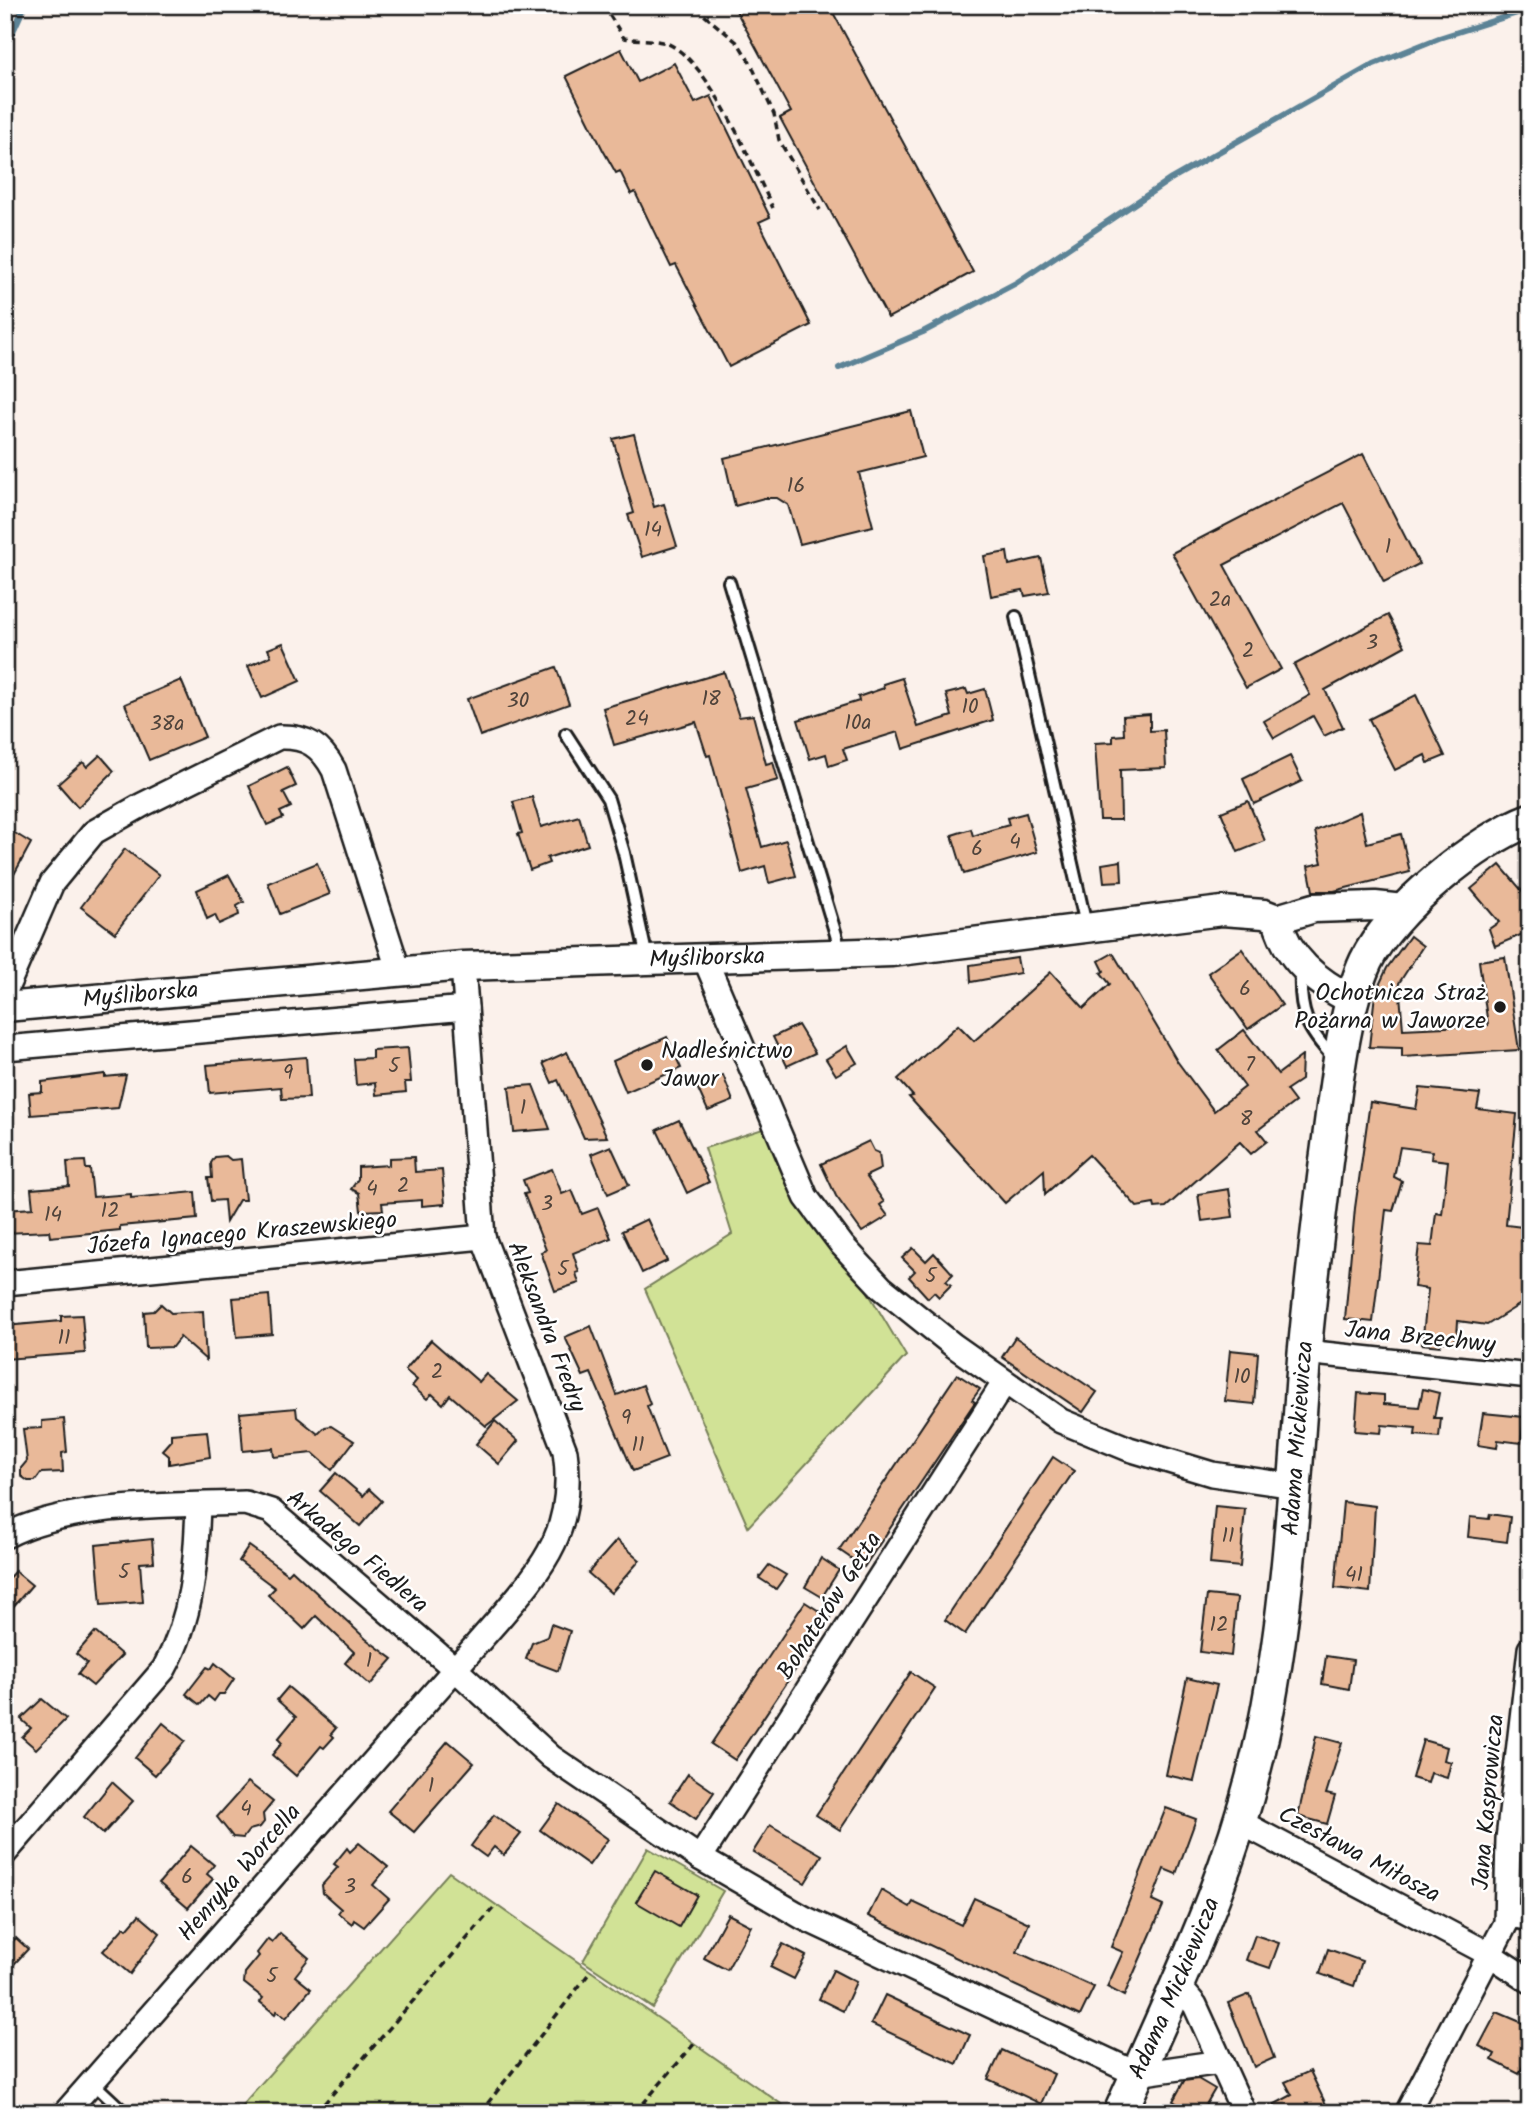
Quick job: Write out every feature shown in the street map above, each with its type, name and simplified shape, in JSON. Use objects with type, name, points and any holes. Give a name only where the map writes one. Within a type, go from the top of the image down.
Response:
[{"type":"main road","name":"Adama Mickiewicza","points":[[1119,2113],[1218,1891],[1242,1823],[1266,1720],[1283,1610],[1318,1225],[1352,1000],[1376,943],[1404,909],[1486,844],[1530,820]]},
{"type":"street","points":[[5,1000],[6,989],[52,883],[94,832],[279,737],[295,736],[309,741],[323,751],[334,770],[399,972]]},
{"type":"street","name":"Myśliborska","points":[[5,1007],[463,966],[892,952],[1222,911],[1264,914],[1277,919],[1314,908],[1374,906],[1404,909]]},
{"type":"street","points":[[1277,919],[1281,934],[1301,964],[1318,981],[1352,1000]]},
{"type":"street","points":[[705,959],[806,1197],[842,1245],[882,1288],[1004,1383],[1061,1421],[1129,1449],[1212,1474],[1295,1486]]},
{"type":"street","name":"Aleksandra Fredry","points":[[454,1668],[545,1564],[567,1506],[569,1476],[565,1451],[483,1237],[463,966]]},
{"type":"street","name":"Myśliborska","points":[[5,1048],[466,1008]]},
{"type":"street","name":"Józefa Ignacego Kraszewskiego","points":[[5,1283],[483,1237]]},
{"type":"street","name":"Jana Brzechwy","points":[[1305,1352],[1530,1376]]},
{"type":"street","name":"Bohaterów Getta","points":[[700,1858],[1004,1383]]},
{"type":"street","name":"Arkadego Fiedlera","points":[[5,1536],[31,1522],[63,1513],[245,1503],[271,1511],[454,1668],[551,1757],[700,1858]]},
{"type":"street","points":[[5,1853],[164,1669],[187,1617],[196,1566],[198,1505]]},
{"type":"street","name":"Jana Kasprowicza","points":[[1489,1954],[1504,1929],[1507,1914],[1508,1839],[1530,1649]]},
{"type":"street","name":"Henryka Worcella","points":[[65,2113],[454,1668]]},
{"type":"street","name":"Czesława Miłosza","points":[[1242,1823],[1489,1954],[1530,1981]]},
{"type":"street","points":[[700,1858],[804,1918],[1137,2074],[1221,2062]]},
{"type":"street","points":[[1507,1914],[1530,1919]]},
{"type":"street","points":[[1407,2113],[1489,1954]]},
{"type":"street","points":[[1178,1985],[1195,2005],[1244,2113]]},
{"type":"lane","points":[[729,582],[837,939],[836,954]]},
{"type":"lane","points":[[1016,617],[1086,928]]},
{"type":"lane","points":[[566,734],[608,799],[645,938],[647,961]]},
{"type":"lane","points":[[1301,964],[1300,1002],[1304,1017],[1314,1034],[1341,1065]]},
{"type":"lane","points":[[92,2082],[125,2113]]},
{"type":"path","points":[[603,5],[624,38],[665,43],[686,55],[724,108],[773,208]]},
{"type":"path","points":[[698,5],[704,15],[738,43],[751,64],[774,114],[779,140],[820,210]]},
{"type":"path","points":[[316,2113],[496,1905]]},
{"type":"path","points":[[480,2113],[591,1971]]},
{"type":"path","points":[[635,2113],[695,2043]]},
{"type":"green space","points":[[775,1125],[795,1170],[906,1356],[748,1527],[645,1289],[732,1234],[705,1148]]},
{"type":"green space","points":[[648,1848],[723,1891],[653,2008],[583,1961]]},
{"type":"green space","points":[[449,1872],[794,2113],[235,2113]]},
{"type":"building","points":[[733,5],[829,5],[973,272],[888,318],[780,118],[791,112]]},
{"type":"building","points":[[621,49],[638,82],[674,63],[695,103],[711,96],[770,217],[759,222],[811,325],[729,367],[676,265],[671,267],[635,192],[631,194],[620,171],[616,173],[603,150],[566,76]]},
{"type":"building","points":[[911,411],[923,457],[859,473],[873,526],[800,544],[788,505],[777,498],[764,498],[735,506],[724,458]]},
{"type":"building","points":[[634,434],[654,507],[664,504],[677,546],[642,557],[628,515],[634,513],[613,439]]},
{"type":"building","points":[[1363,454],[1419,564],[1384,582],[1343,503],[1224,565],[1281,669],[1246,688],[1172,553]]},
{"type":"building","points":[[1007,552],[1009,565],[1041,558],[1049,592],[1025,596],[1023,590],[991,596],[984,556]]},
{"type":"building","points":[[1388,615],[1405,646],[1325,690],[1343,727],[1324,736],[1313,716],[1274,738],[1264,721],[1310,695],[1294,665]]},
{"type":"building","points":[[283,643],[300,681],[262,698],[248,666],[271,656],[268,649]]},
{"type":"building","points":[[556,667],[569,704],[480,736],[467,699]]},
{"type":"building","points":[[724,672],[739,717],[753,715],[766,764],[773,762],[778,780],[746,789],[762,847],[786,840],[796,876],[769,883],[765,866],[742,873],[710,755],[707,756],[696,722],[614,745],[603,708]]},
{"type":"building","points":[[902,678],[918,727],[952,716],[946,694],[966,689],[968,694],[985,689],[993,720],[903,749],[898,732],[843,749],[847,760],[829,766],[826,754],[810,759],[798,720],[859,701],[858,697]]},
{"type":"building","points":[[181,680],[205,737],[149,760],[125,704]]},
{"type":"building","points":[[1416,695],[1445,756],[1428,763],[1425,755],[1395,770],[1369,719]]},
{"type":"building","points":[[1150,714],[1150,731],[1164,730],[1166,768],[1120,770],[1121,820],[1100,820],[1095,743],[1113,742],[1113,736],[1124,735],[1123,716]]},
{"type":"building","points":[[100,755],[114,771],[78,807],[58,784],[83,762],[87,767]]},
{"type":"building","points":[[1290,756],[1302,781],[1254,804],[1243,779]]},
{"type":"building","points":[[287,767],[296,786],[283,792],[291,807],[280,812],[283,818],[267,825],[249,786]]},
{"type":"building","points":[[532,797],[541,827],[579,816],[588,845],[547,858],[549,863],[530,870],[518,834],[522,833],[513,802]]},
{"type":"building","points":[[1248,801],[1265,841],[1238,852],[1221,812]]},
{"type":"building","points":[[1360,812],[1367,843],[1401,834],[1410,872],[1334,891],[1313,891],[1308,866],[1322,863],[1315,831]]},
{"type":"building","points":[[1026,813],[1037,852],[964,874],[952,835],[971,829],[973,836],[1009,825],[1007,818]]},
{"type":"building","points":[[5,827],[31,843],[5,891]]},
{"type":"building","points":[[125,849],[159,875],[115,933],[81,907]]},
{"type":"building","points":[[1121,861],[1122,881],[1104,882],[1102,864]]},
{"type":"building","points":[[317,863],[330,894],[280,914],[268,883]]},
{"type":"building","points":[[1500,865],[1530,900],[1530,931],[1495,946],[1489,929],[1499,922],[1471,889]]},
{"type":"building","points":[[229,875],[244,902],[237,906],[239,915],[219,924],[215,915],[207,919],[197,890]]},
{"type":"building","name":"Ochotnicza Straż Pożarna w Jaworze","points":[[1410,936],[1423,946],[1399,983],[1403,1029],[1488,1025],[1479,961],[1505,957],[1519,1050],[1402,1057],[1402,1048],[1369,1047],[1375,994],[1387,968]]},
{"type":"building","points":[[1242,949],[1282,1005],[1248,1029],[1208,973]]},
{"type":"building","points":[[1113,953],[1177,1061],[1214,1111],[1245,1087],[1218,1050],[1244,1030],[1278,1074],[1302,1056],[1301,1080],[1286,1090],[1295,1102],[1258,1130],[1267,1141],[1251,1154],[1240,1142],[1166,1207],[1155,1208],[1154,1204],[1137,1207],[1089,1155],[1045,1194],[1044,1170],[1005,1203],[909,1097],[913,1096],[898,1079],[958,1025],[974,1041],[1051,972],[1084,1008],[1110,984],[1101,973],[1104,971],[1099,961]]},
{"type":"building","points":[[1017,958],[1020,973],[971,982],[970,965]]},
{"type":"building","points":[[798,1025],[815,1053],[787,1066],[773,1037]]},
{"type":"building","name":"Nadleśnictwo Jawor","points":[[667,1037],[681,1068],[626,1092],[613,1061]]},
{"type":"building","points":[[847,1046],[857,1063],[836,1075],[826,1059]]},
{"type":"building","points":[[408,1048],[411,1082],[405,1082],[406,1092],[376,1095],[375,1083],[356,1085],[354,1059],[372,1058],[372,1050]]},
{"type":"building","points":[[567,1052],[607,1137],[584,1138],[558,1080],[552,1083],[543,1063]]},
{"type":"building","points":[[306,1057],[309,1098],[282,1099],[281,1087],[210,1093],[207,1065]]},
{"type":"building","points":[[105,1074],[105,1077],[126,1075],[118,1108],[31,1115],[29,1093],[42,1092],[42,1082]]},
{"type":"building","points":[[723,1075],[733,1101],[708,1111],[697,1087]]},
{"type":"building","points":[[533,1085],[550,1129],[514,1132],[509,1087]]},
{"type":"building","points":[[1420,1088],[1480,1094],[1477,1109],[1517,1114],[1506,1225],[1530,1228],[1530,1298],[1487,1325],[1458,1321],[1457,1337],[1451,1342],[1441,1342],[1440,1346],[1422,1344],[1428,1289],[1414,1287],[1419,1245],[1432,1246],[1436,1213],[1442,1214],[1448,1161],[1431,1159],[1432,1151],[1400,1147],[1394,1177],[1402,1181],[1393,1211],[1386,1210],[1373,1322],[1345,1319],[1355,1208],[1370,1102],[1416,1109]]},
{"type":"building","points":[[679,1120],[709,1182],[687,1193],[657,1130]]},
{"type":"building","points":[[869,1141],[874,1151],[879,1153],[881,1169],[866,1176],[884,1202],[880,1205],[888,1216],[862,1232],[836,1196],[821,1164]]},
{"type":"building","points":[[611,1146],[629,1185],[608,1194],[591,1154]]},
{"type":"building","points":[[226,1156],[231,1160],[241,1159],[245,1200],[239,1200],[226,1222],[224,1200],[211,1201],[208,1178],[212,1178],[211,1163],[215,1157]]},
{"type":"building","points":[[414,1157],[415,1172],[442,1170],[445,1204],[422,1206],[422,1200],[382,1203],[383,1210],[361,1211],[359,1193],[351,1189],[358,1179],[358,1167],[389,1165],[389,1158]]},
{"type":"building","points":[[85,1161],[86,1169],[90,1169],[93,1197],[131,1194],[131,1198],[195,1192],[197,1219],[120,1226],[120,1230],[50,1237],[49,1231],[5,1233],[5,1210],[33,1208],[31,1189],[69,1186],[67,1162]]},
{"type":"building","points":[[552,1169],[562,1194],[572,1190],[582,1214],[598,1208],[611,1238],[573,1253],[579,1272],[576,1273],[579,1283],[555,1291],[541,1252],[546,1250],[524,1194],[528,1193],[523,1180]]},
{"type":"building","points":[[1229,1189],[1233,1217],[1202,1221],[1198,1194]]},
{"type":"building","points":[[647,1219],[667,1261],[642,1273],[622,1231]]},
{"type":"building","points":[[913,1248],[926,1261],[934,1253],[953,1274],[946,1281],[951,1285],[939,1297],[934,1292],[928,1298],[909,1277],[915,1271],[902,1258]]},
{"type":"building","points":[[269,1295],[272,1334],[237,1337],[233,1298]]},
{"type":"building","points":[[161,1304],[171,1313],[203,1311],[206,1360],[180,1337],[172,1347],[146,1348],[144,1312],[154,1311]]},
{"type":"building","points":[[82,1315],[85,1353],[5,1359],[5,1326],[61,1321],[61,1316]]},
{"type":"building","points":[[591,1326],[617,1395],[643,1385],[650,1404],[647,1406],[667,1458],[633,1471],[591,1373],[583,1376],[565,1337]]},
{"type":"building","points":[[1015,1337],[1097,1392],[1083,1412],[1002,1357]]},
{"type":"building","points":[[431,1340],[479,1382],[486,1374],[518,1401],[486,1426],[450,1395],[443,1404],[432,1394],[427,1399],[412,1386],[417,1380],[405,1370]]},
{"type":"building","points":[[1230,1350],[1258,1353],[1254,1404],[1225,1401]]},
{"type":"building","points":[[957,1374],[980,1389],[972,1400],[975,1402],[864,1567],[839,1550]]},
{"type":"building","points":[[1423,1389],[1439,1393],[1434,1418],[1441,1418],[1439,1437],[1415,1435],[1416,1428],[1382,1425],[1381,1433],[1355,1431],[1358,1393],[1384,1395],[1384,1404],[1419,1407]]},
{"type":"building","points":[[296,1408],[297,1417],[318,1434],[325,1427],[331,1426],[354,1441],[332,1470],[313,1453],[274,1457],[273,1448],[243,1451],[240,1413]]},
{"type":"building","points":[[1483,1413],[1524,1417],[1521,1443],[1498,1440],[1497,1448],[1478,1445]]},
{"type":"building","points":[[64,1419],[67,1452],[62,1453],[63,1472],[41,1473],[35,1481],[28,1481],[21,1476],[21,1468],[27,1461],[23,1429],[42,1428],[42,1421]]},
{"type":"building","points":[[495,1421],[518,1441],[499,1464],[476,1444]]},
{"type":"building","points":[[207,1431],[210,1457],[169,1464],[169,1456],[162,1450],[171,1440],[171,1434]]},
{"type":"building","points":[[1053,1457],[1074,1471],[965,1634],[945,1620]]},
{"type":"building","points":[[336,1473],[363,1496],[369,1489],[382,1501],[360,1526],[320,1491]]},
{"type":"building","points":[[1343,1502],[1375,1506],[1370,1592],[1335,1588]]},
{"type":"building","points":[[1215,1506],[1245,1509],[1240,1567],[1210,1564]]},
{"type":"building","points":[[1490,1514],[1510,1517],[1507,1542],[1468,1537],[1470,1517],[1489,1519]]},
{"type":"building","points":[[152,1539],[154,1562],[140,1563],[143,1602],[101,1605],[96,1545]]},
{"type":"building","points":[[617,1540],[640,1560],[611,1593],[588,1573]]},
{"type":"building","points":[[249,1546],[288,1574],[292,1570],[366,1639],[393,1659],[370,1685],[345,1663],[354,1652],[316,1616],[304,1629],[268,1595],[275,1588],[239,1561]]},
{"type":"building","points":[[821,1558],[839,1570],[822,1597],[805,1587]]},
{"type":"building","points":[[769,1565],[786,1575],[776,1589],[759,1578]]},
{"type":"building","points":[[15,1571],[32,1585],[5,1616],[5,1582]]},
{"type":"building","points":[[1207,1595],[1237,1598],[1231,1656],[1200,1652]]},
{"type":"building","points":[[805,1602],[830,1618],[735,1760],[711,1744]]},
{"type":"building","points":[[551,1624],[570,1631],[558,1671],[526,1659],[532,1643],[547,1637]]},
{"type":"building","points":[[95,1632],[122,1655],[93,1686],[78,1674],[87,1663],[76,1654]]},
{"type":"building","points":[[1326,1656],[1353,1660],[1349,1689],[1322,1684]]},
{"type":"building","points":[[215,1663],[234,1679],[224,1694],[219,1694],[214,1701],[208,1696],[200,1705],[186,1694],[207,1667],[211,1669]]},
{"type":"building","points":[[911,1672],[935,1688],[840,1830],[816,1815]]},
{"type":"building","points":[[1187,1678],[1217,1685],[1194,1781],[1166,1775]]},
{"type":"building","points":[[288,1687],[336,1728],[331,1734],[334,1737],[324,1748],[321,1746],[296,1776],[272,1755],[282,1743],[278,1739],[296,1717],[277,1700]]},
{"type":"building","points":[[42,1699],[66,1719],[36,1749],[22,1737],[31,1728],[21,1719]]},
{"type":"building","points":[[163,1723],[185,1741],[155,1775],[135,1758]]},
{"type":"building","points":[[1316,1736],[1342,1743],[1326,1794],[1335,1796],[1327,1824],[1298,1816]]},
{"type":"building","points":[[1423,1740],[1447,1747],[1444,1760],[1451,1762],[1447,1778],[1431,1773],[1428,1783],[1412,1778]]},
{"type":"building","points":[[448,1741],[474,1763],[414,1832],[388,1811]]},
{"type":"building","points":[[688,1774],[714,1792],[696,1819],[670,1801]]},
{"type":"building","points":[[112,1782],[133,1801],[103,1834],[84,1817]]},
{"type":"building","points":[[248,1782],[273,1802],[263,1814],[264,1822],[260,1827],[249,1830],[243,1838],[233,1837],[217,1817]]},
{"type":"building","points":[[559,1804],[608,1839],[589,1865],[540,1830]]},
{"type":"building","points":[[1166,1808],[1196,1819],[1176,1874],[1164,1869],[1152,1901],[1163,1906],[1124,1996],[1107,1987],[1123,1952],[1111,1947]]},
{"type":"building","points":[[494,1815],[521,1834],[504,1855],[494,1847],[486,1857],[471,1846]]},
{"type":"building","points":[[770,1825],[822,1855],[805,1883],[753,1852]]},
{"type":"building","points":[[359,1843],[388,1867],[373,1885],[389,1899],[364,1927],[354,1920],[352,1924],[338,1913],[341,1909],[323,1893],[322,1885],[338,1867],[334,1864],[347,1848],[350,1852]]},
{"type":"building","points":[[191,1846],[214,1865],[207,1874],[213,1879],[188,1908],[159,1883]]},
{"type":"building","points":[[655,1871],[697,1895],[679,1927],[636,1902]]},
{"type":"building","points":[[881,1890],[910,1907],[913,1902],[961,1925],[974,1898],[1029,1923],[1017,1952],[1094,1987],[1080,2016],[868,1916]]},
{"type":"building","points":[[728,1914],[751,1926],[727,1970],[704,1958]]},
{"type":"building","points":[[139,1915],[160,1933],[130,1974],[103,1951],[124,1927],[127,1929]]},
{"type":"building","points":[[280,1933],[309,1958],[295,1976],[311,1989],[286,2018],[277,2011],[275,2014],[260,2002],[263,1998],[244,1983],[245,1973],[259,1956],[257,1953],[268,1939],[272,1942]]},
{"type":"building","points":[[1255,1935],[1279,1943],[1270,1968],[1246,1960]]},
{"type":"building","points":[[16,1938],[28,1949],[5,1974],[5,1949]]},
{"type":"building","points":[[783,1944],[806,1956],[794,1979],[770,1967]]},
{"type":"building","points":[[1328,1949],[1362,1961],[1354,1986],[1320,1974]]},
{"type":"building","points":[[833,1970],[856,1982],[843,2011],[819,1999]]},
{"type":"building","points":[[1250,1994],[1274,2058],[1254,2067],[1228,2003]]},
{"type":"building","points":[[885,1995],[970,2035],[957,2064],[871,2024]]},
{"type":"building","points":[[1497,2012],[1530,2026],[1530,2053],[1519,2074],[1492,2060],[1495,2054],[1479,2046]]},
{"type":"building","points":[[1002,2050],[1054,2074],[1041,2104],[988,2079]]},
{"type":"building","points":[[1310,2071],[1330,2113],[1258,2113],[1292,2095],[1285,2082]]},
{"type":"building","points":[[1198,2079],[1215,2089],[1201,2113],[1193,2113],[1173,2101],[1184,2081]]},
{"type":"waterway","points":[[5,49],[25,5]]},
{"type":"waterway","points":[[839,368],[923,332],[1016,283],[1171,179],[1374,64],[1439,38],[1530,9]]},
{"type":"place","name":"Ochotnicza Straż Pożarna w Jaworze","points":[[1500,1007]]},
{"type":"place","name":"Nadleśnictwo Jawor","points":[[647,1065]]}]
